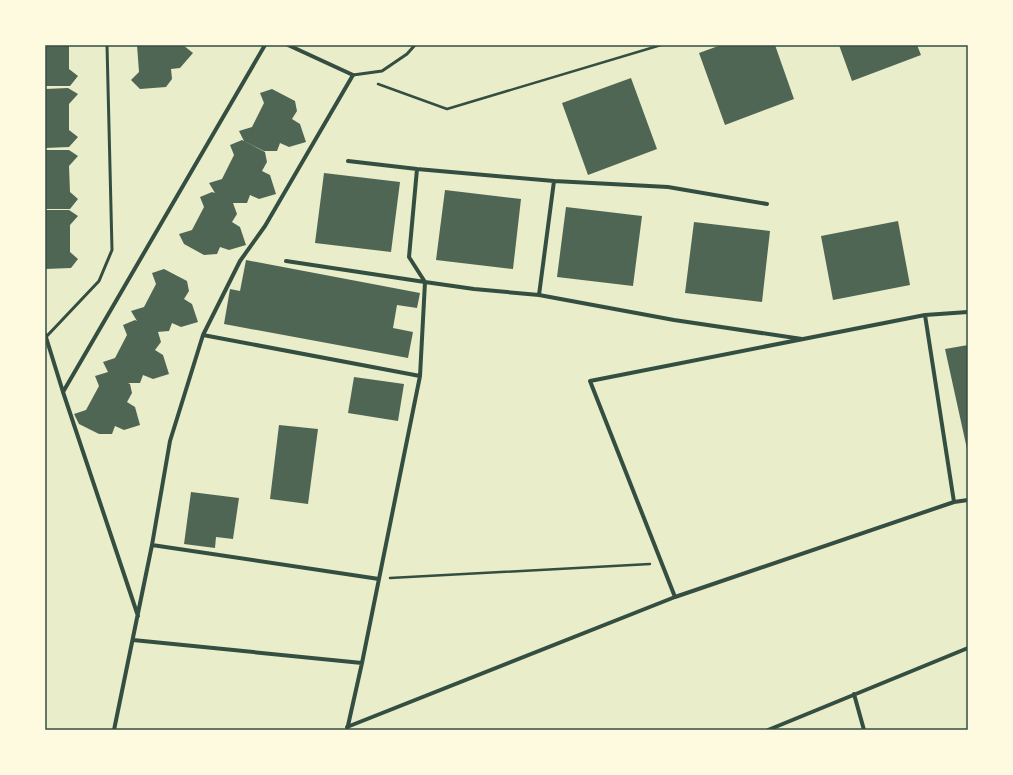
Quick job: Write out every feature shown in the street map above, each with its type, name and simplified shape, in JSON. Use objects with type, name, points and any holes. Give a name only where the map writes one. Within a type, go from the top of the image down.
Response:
[{"type":"street","points":[[63,392],[265,45]]},
{"type":"street","points":[[114,730],[152,545],[170,441],[203,336],[240,261],[265,226],[353,75],[288,45]]},
{"type":"street","points":[[348,161],[417,169],[554,181],[668,187],[767,204]]},
{"type":"street","points":[[347,729],[362,664],[420,376],[425,282],[409,257],[417,169]]},
{"type":"street","points":[[539,295],[554,181]]},
{"type":"street","points":[[286,261],[474,289],[539,295],[674,320],[802,339]]},
{"type":"street","points":[[675,597],[590,381],[925,315],[968,312]]},
{"type":"street","points":[[925,315],[954,502]]},
{"type":"street","points":[[46,335],[63,392],[138,616]]},
{"type":"street","points":[[203,336],[420,376]]},
{"type":"street","points":[[347,729],[675,597],[954,502],[968,500]]},
{"type":"street","points":[[152,545],[379,579]]},
{"type":"street","points":[[133,640],[362,664]]},
{"type":"street","points":[[768,730],[968,648]]},
{"type":"street","points":[[854,694],[864,730]]},
{"type":"lane","points":[[46,335],[99,281],[112,250],[107,45]]},
{"type":"lane","points":[[353,75],[382,71],[407,54],[415,45]]},
{"type":"path","points":[[375,83],[447,109],[661,45]]},
{"type":"path","points":[[379,579],[661,563]]},
{"type":"building","points":[[45,45],[69,45],[69,69],[78,76],[70,86],[45,86]]},
{"type":"building","points":[[137,45],[183,45],[193,53],[180,68],[171,69],[172,79],[166,87],[140,89],[131,80],[139,72]]},
{"type":"building","points":[[721,45],[775,45],[794,99],[725,125],[699,53]]},
{"type":"building","points":[[839,45],[917,45],[921,55],[852,81]]},
{"type":"building","points":[[631,78],[657,149],[588,175],[562,103]]},
{"type":"building","points":[[68,88],[78,94],[69,104],[69,130],[78,137],[69,147],[45,148],[45,89]]},
{"type":"building","points":[[272,89],[295,101],[297,111],[292,119],[300,124],[306,142],[289,147],[280,143],[277,151],[264,151],[244,141],[239,131],[252,127],[264,103],[260,93]]},
{"type":"building","points":[[242,140],[265,152],[267,162],[262,171],[270,175],[276,194],[259,199],[250,195],[247,203],[233,203],[237,214],[232,222],[240,227],[246,245],[229,250],[220,247],[217,254],[204,255],[184,244],[179,234],[192,230],[204,207],[200,197],[212,192],[215,193],[209,183],[222,179],[234,155],[230,145]]},
{"type":"building","points":[[46,150],[69,150],[78,156],[69,166],[70,192],[78,199],[70,209],[45,209]]},
{"type":"building","points":[[324,173],[400,182],[391,252],[315,243]]},
{"type":"building","points":[[445,190],[521,199],[513,269],[436,260]]},
{"type":"building","points":[[566,207],[642,216],[633,286],[557,277]]},
{"type":"building","points":[[69,210],[78,216],[70,225],[70,252],[78,259],[71,268],[45,269],[45,211]]},
{"type":"building","points":[[898,221],[910,285],[833,300],[821,236]]},
{"type":"building","points":[[694,222],[770,231],[762,302],[685,293]]},
{"type":"building","points":[[246,260],[420,293],[417,308],[397,305],[393,328],[413,332],[408,358],[224,324],[230,289],[240,291]]},
{"type":"building","points":[[164,269],[187,281],[189,291],[184,299],[192,304],[198,322],[181,327],[172,323],[169,331],[157,332],[161,342],[155,350],[163,355],[169,374],[153,379],[143,375],[140,383],[128,383],[130,384],[132,393],[127,402],[135,407],[140,425],[124,430],[115,426],[112,434],[99,434],[79,424],[74,414],[86,410],[99,386],[95,376],[108,372],[103,362],[115,358],[127,335],[123,325],[135,320],[137,321],[131,311],[144,307],[156,284],[152,273]]},
{"type":"building","points":[[968,345],[968,449],[967,449],[945,349]]},
{"type":"building","points":[[354,377],[404,384],[398,421],[348,413]]},
{"type":"building","points":[[279,425],[318,429],[308,504],[270,499]]},
{"type":"building","points":[[191,492],[239,498],[233,539],[216,537],[215,548],[184,544]]}]
